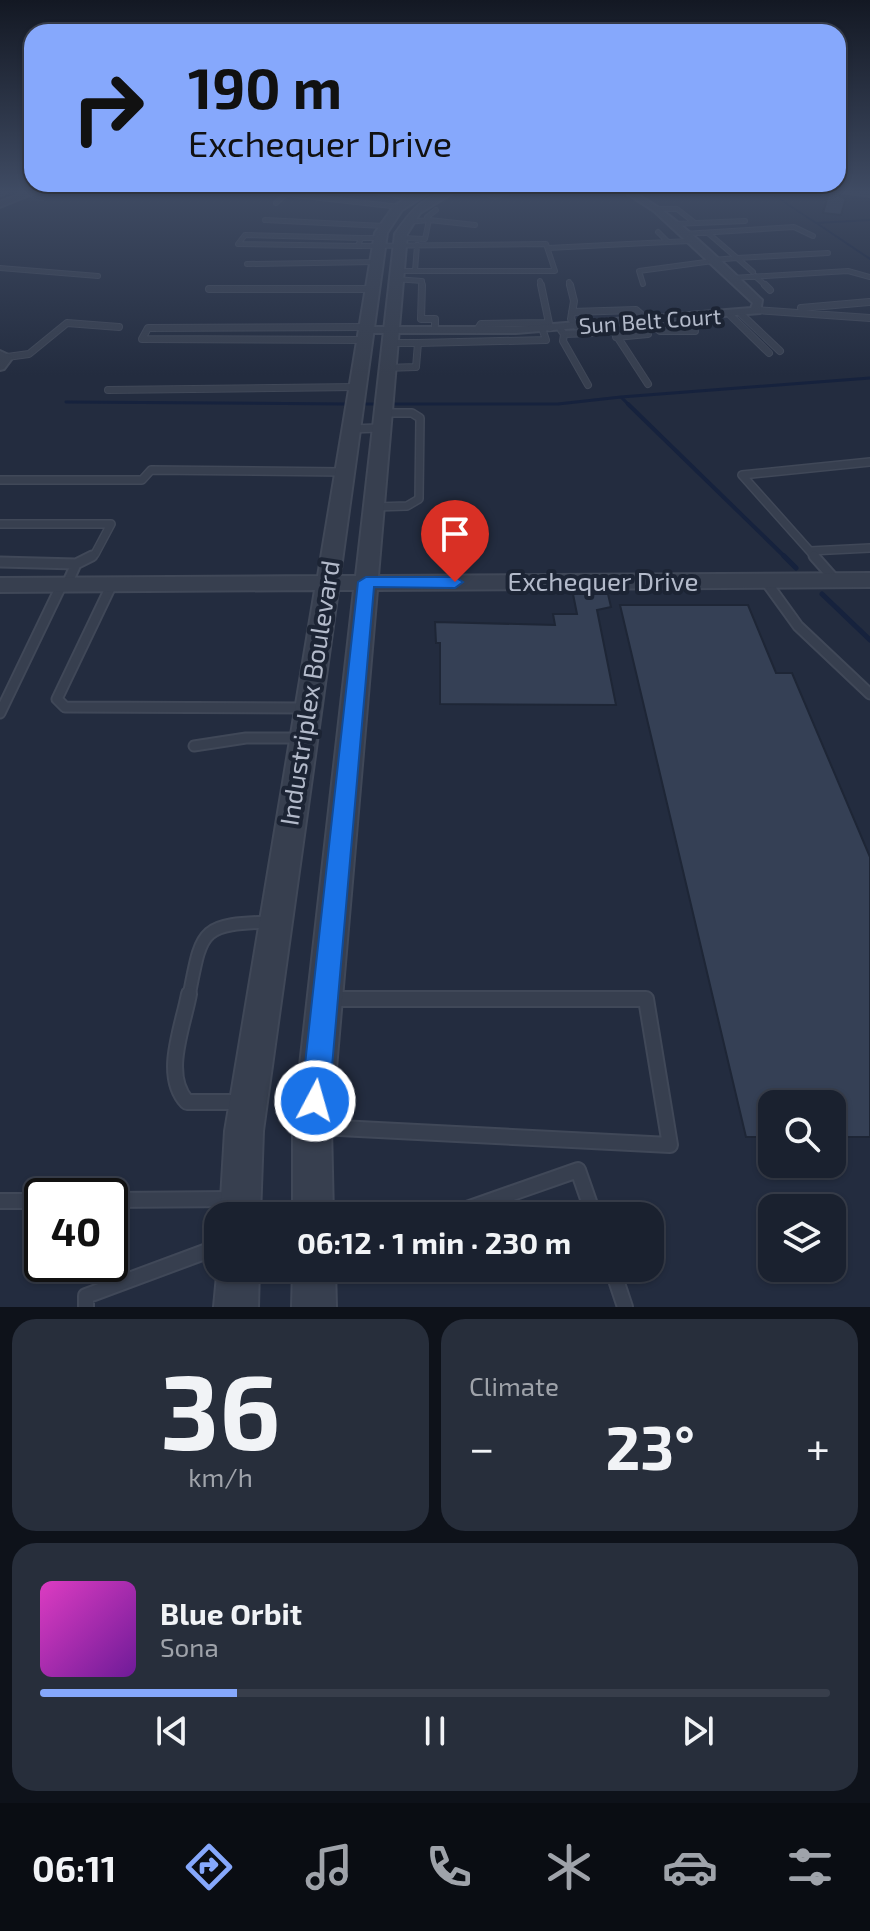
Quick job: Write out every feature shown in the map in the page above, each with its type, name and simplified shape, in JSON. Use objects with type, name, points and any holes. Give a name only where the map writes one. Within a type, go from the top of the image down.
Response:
[{"type":"street","name":"Industriplex Boulevard","points":[[313,1202],[312,1127],[380,421],[371,289],[390,253]]},
{"type":"street","name":"Industriplex Boulevard","points":[[240,1202],[248,1102],[356,387],[376,340],[398,253]]},
{"type":"street","name":"Sun Belt Court","points":[[376,340],[435,330],[553,328],[736,314],[757,307],[705,253]]},
{"type":"street","name":"Exchequer Drive","points":[[0,585],[68,578],[112,584],[767,583],[870,580]]},
{"type":"street","points":[[236,1307],[237,1282]]},
{"type":"street","points":[[314,1282],[314,1307]]},
{"type":"lane","points":[[247,264],[292,253]]},
{"type":"lane","points":[[413,253],[422,281],[421,319],[435,319],[435,330]]},
{"type":"lane","points":[[496,253],[555,271],[550,253]]},
{"type":"lane","points":[[731,253],[770,290]]},
{"type":"lane","points":[[643,284],[639,271],[651,267],[828,253]]},
{"type":"lane","points":[[0,268],[98,276]]},
{"type":"lane","points":[[732,278],[754,274],[848,271],[870,277]]},
{"type":"lane","points":[[540,281],[553,328],[588,385]]},
{"type":"lane","points":[[569,282],[574,301],[571,319],[576,326]]},
{"type":"lane","points":[[209,289],[371,289]]},
{"type":"lane","points":[[757,307],[807,308],[869,302]]},
{"type":"lane","points":[[757,307],[870,318]]},
{"type":"lane","points":[[572,312],[636,310],[667,333],[695,331]]},
{"type":"lane","points":[[736,314],[780,351]]},
{"type":"lane","points":[[736,314],[769,353]]},
{"type":"lane","points":[[2,359],[29,354],[67,323],[119,327]]},
{"type":"lane","points":[[609,324],[648,384]]},
{"type":"lane","points":[[418,343],[416,367],[376,340],[142,339],[148,328],[376,340],[418,343],[546,340],[553,328]]},
{"type":"lane","points":[[553,328],[594,333]]},
{"type":"lane","points":[[616,337],[648,334]]},
{"type":"lane","points":[[108,390],[356,387]]},
{"type":"lane","points":[[350,429],[412,413],[420,418],[419,499],[407,506],[372,507]]},
{"type":"lane","points":[[837,582],[742,475],[870,462]]},
{"type":"lane","points":[[0,480],[142,480],[151,470],[343,472]]},
{"type":"lane","points":[[0,524],[111,524],[95,554],[68,578],[0,713]]},
{"type":"lane","points":[[810,551],[870,548]]},
{"type":"lane","points":[[0,562],[68,578]]},
{"type":"lane","points":[[767,583],[798,626],[862,683],[870,694]]},
{"type":"lane","points":[[112,584],[57,699],[65,707],[307,708]]},
{"type":"lane","points":[[194,746],[246,738],[303,738]]},
{"type":"lane","points":[[248,1102],[187,1102],[176,1090],[174,1072],[199,942],[206,931],[228,924],[275,922]]},
{"type":"lane","points":[[312,1127],[670,1145],[646,999],[325,999]]},
{"type":"lane","points":[[487,1202],[578,1170],[589,1202]]},
{"type":"lane","points":[[0,1201],[24,1201]]},
{"type":"lane","points":[[128,1201],[204,1206]]},
{"type":"lane","points":[[86,1307],[86,1296],[204,1252]]},
{"type":"lane","points":[[617,1282],[625,1307]]},
{"type":"building","points":[[573,594],[608,594],[611,607],[597,610],[616,705],[440,704],[440,643],[436,643],[435,622],[555,625],[553,614],[577,614]]},
{"type":"building","points":[[620,605],[748,605],[776,673],[792,673],[870,857],[870,1137],[846,1137],[846,1090],[758,1090],[758,1137],[746,1137]]},
{"type":"waterway","points":[[861,253],[870,259]]},
{"type":"waterway","points":[[621,397],[870,378]]},
{"type":"waterway","points":[[389,404],[558,404],[621,397]]},
{"type":"waterway","points":[[621,397],[628,404]]},
{"type":"waterway","points":[[66,402],[346,404]]},
{"type":"waterway","points":[[361,404],[374,404]]},
{"type":"waterway","points":[[628,404],[786,558]]},
{"type":"waterway","points":[[786,558],[796,568]]},
{"type":"waterway","points":[[822,594],[870,640]]},
{"type":"route","points":[[315,1101],[366,582],[455,582]]}]
